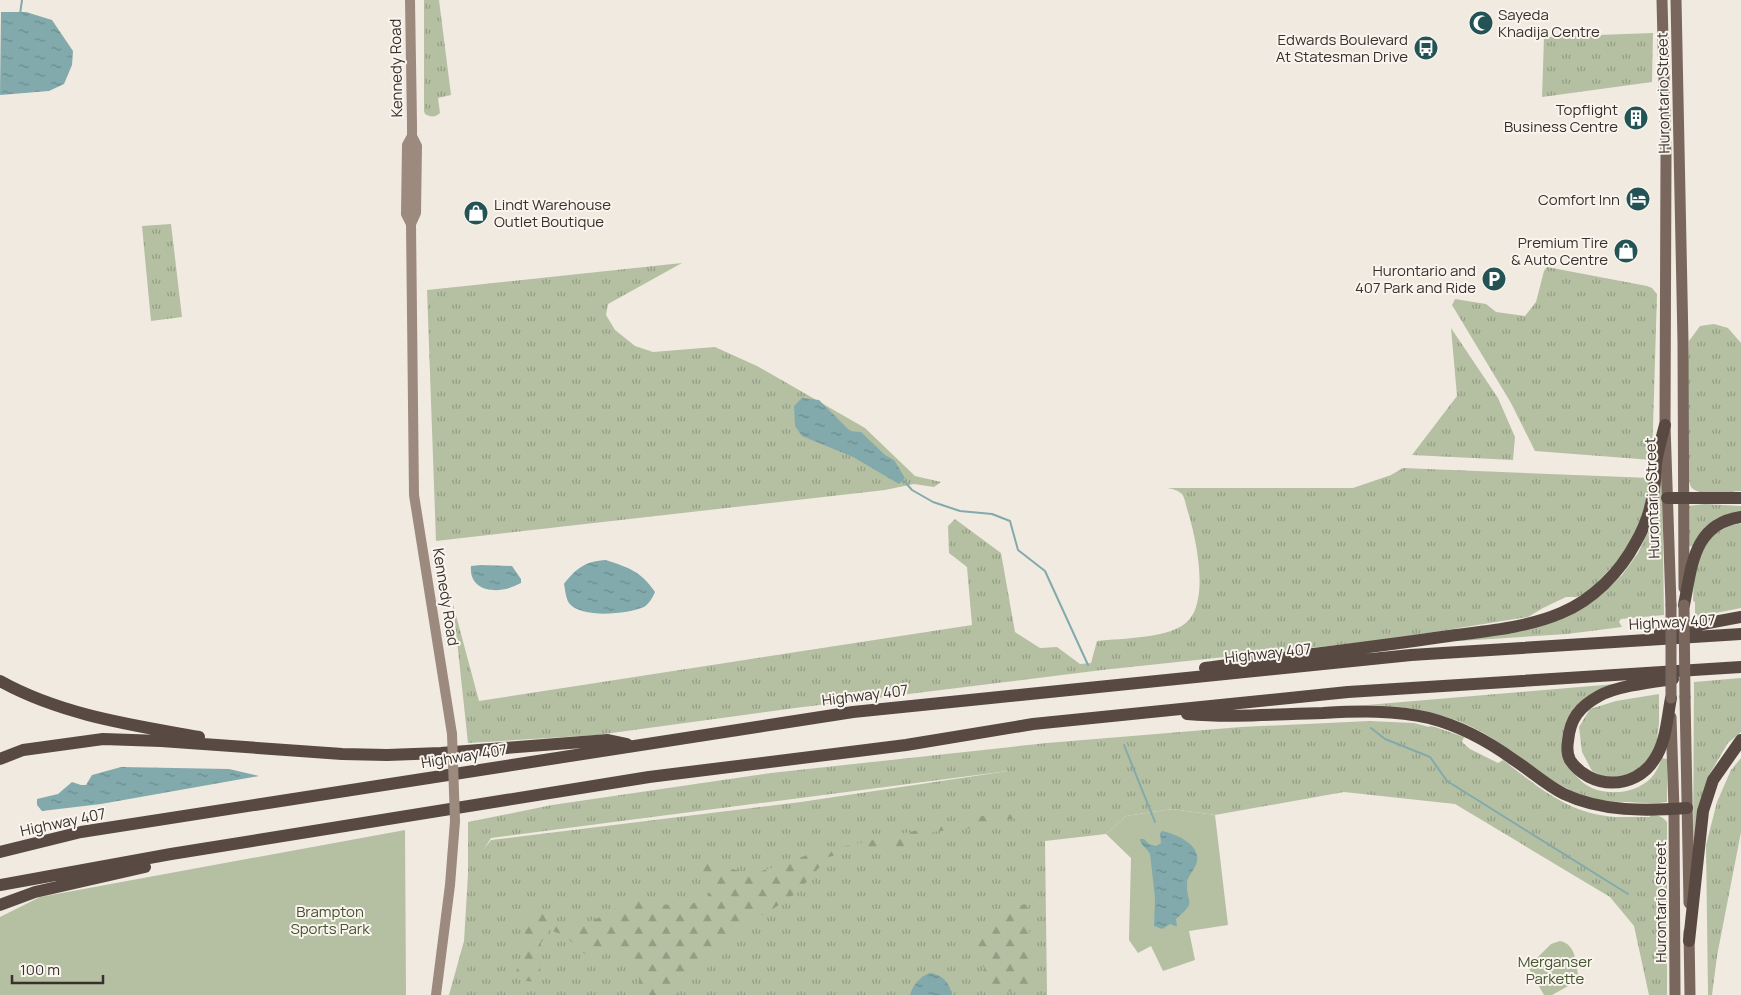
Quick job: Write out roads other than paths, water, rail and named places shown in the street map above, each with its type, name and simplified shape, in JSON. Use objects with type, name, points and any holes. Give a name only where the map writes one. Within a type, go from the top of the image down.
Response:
[{"type":"highway","points":[[1124,684],[1136,677],[1404,643],[1507,627],[1540,620],[1561,613],[1579,603],[1612,577],[1636,542],[1645,524],[1651,504],[1656,459],[1665,425]]},
{"type":"highway","points":[[1667,498],[1741,498]]},
{"type":"highway","points":[[1678,605],[1695,555],[1705,536],[1720,522],[1741,517]]},
{"type":"highway","points":[[1637,640],[1663,630],[1741,618]]},
{"type":"highway","name":"Highway 407","points":[[0,852],[81,832],[853,712],[1411,655],[1741,634]]},
{"type":"highway","points":[[0,885],[171,854],[649,777],[906,745],[1033,724],[1348,692],[1741,667]]},
{"type":"highway","points":[[1671,698],[1661,749],[1642,774],[1627,781],[1612,784],[1589,776],[1570,759],[1567,750],[1569,730],[1574,717],[1588,703],[1600,695],[1629,687],[1694,676],[1705,670]]},
{"type":"highway","points":[[0,681],[22,692],[76,712],[224,741],[240,748]]},
{"type":"highway","points":[[1152,712],[1219,717],[1363,711],[1408,714],[1429,718],[1468,732],[1496,748],[1550,786],[1580,800],[1613,808],[1681,808]]},
{"type":"highway","points":[[0,758],[23,750],[103,739],[160,741],[342,754],[387,755],[442,753],[608,740],[637,746]]},
{"type":"highway","points":[[1689,941],[1703,811],[1713,780],[1741,740]]},
{"type":"highway","points":[[0,905],[35,892],[158,863],[171,854]]},
{"type":"main road","name":"Kennedy Road","points":[[410,0],[412,136],[417,146],[416,213],[411,224],[414,495],[452,734],[454,822],[450,886],[434,995]]},
{"type":"main road","name":"Hurontario Street","points":[[1662,0],[1666,156],[1665,425],[1667,498],[1678,605],[1684,698],[1675,995]]},
{"type":"main road","name":"Hurontario Street","points":[[1676,0],[1683,342],[1683,498],[1671,698],[1681,808],[1689,941],[1690,995]]},
{"type":"water","points":[[1,12],[26,12],[52,20],[73,51],[72,65],[64,84],[49,91],[0,95]]},
{"type":"water","points":[[802,398],[819,400],[850,431],[861,432],[885,455],[894,460],[905,478],[899,484],[853,457],[802,436],[795,426],[794,406]]},
{"type":"water","points":[[606,560],[634,571],[645,579],[655,592],[646,606],[627,612],[605,614],[584,611],[575,608],[569,603],[564,584],[568,578],[582,566]]},
{"type":"water","points":[[471,566],[512,566],[521,579],[521,583],[508,589],[499,590],[481,587],[473,579]]},
{"type":"water","points":[[121,767],[229,769],[259,776],[101,804],[42,811],[37,805],[37,799],[58,794],[72,782],[86,785],[92,775]]},
{"type":"water","points":[[1162,831],[1180,837],[1191,845],[1197,855],[1197,861],[1187,882],[1189,905],[1176,919],[1177,926],[1170,924],[1162,929],[1154,926],[1155,898],[1150,854],[1140,839],[1144,839],[1149,844],[1156,846],[1161,843],[1160,833]]},
{"type":"water","points":[[930,973],[938,975],[945,980],[952,995],[910,995],[917,981]]},
{"type":"waterway","points":[[20,14],[22,0]]},
{"type":"waterway","points":[[904,481],[912,490],[933,502],[960,511],[992,514],[1010,521],[1018,550],[1045,571],[1088,665]]},
{"type":"waterway","points":[[1371,728],[1385,739],[1430,757],[1447,781],[1628,894]]},
{"type":"waterway","points":[[1124,745],[1155,822]]},
{"type":"place","name":"Sayeda Khadija Centre","points":[[1481,23]]},
{"type":"place","name":"Edwards Boulevard At Statesman Drive","points":[[1426,48]]},
{"type":"place","name":"Topflight Business Centre","points":[[1636,118]]},
{"type":"place","name":"Comfort Inn","points":[[1638,199]]},
{"type":"place","name":"Lindt Warehouse Outlet Boutique","points":[[476,213]]},
{"type":"place","name":"Premium Tire & Auto Centre","points":[[1626,251]]},
{"type":"place","name":"Hurontario and 407 Park and Ride","points":[[1494,279]]},
{"type":"park label","name":"Brampton Sports Park","points":[[330,920]]},
{"type":"park label","name":"Merganser Parkette","points":[[1555,970]]}]
